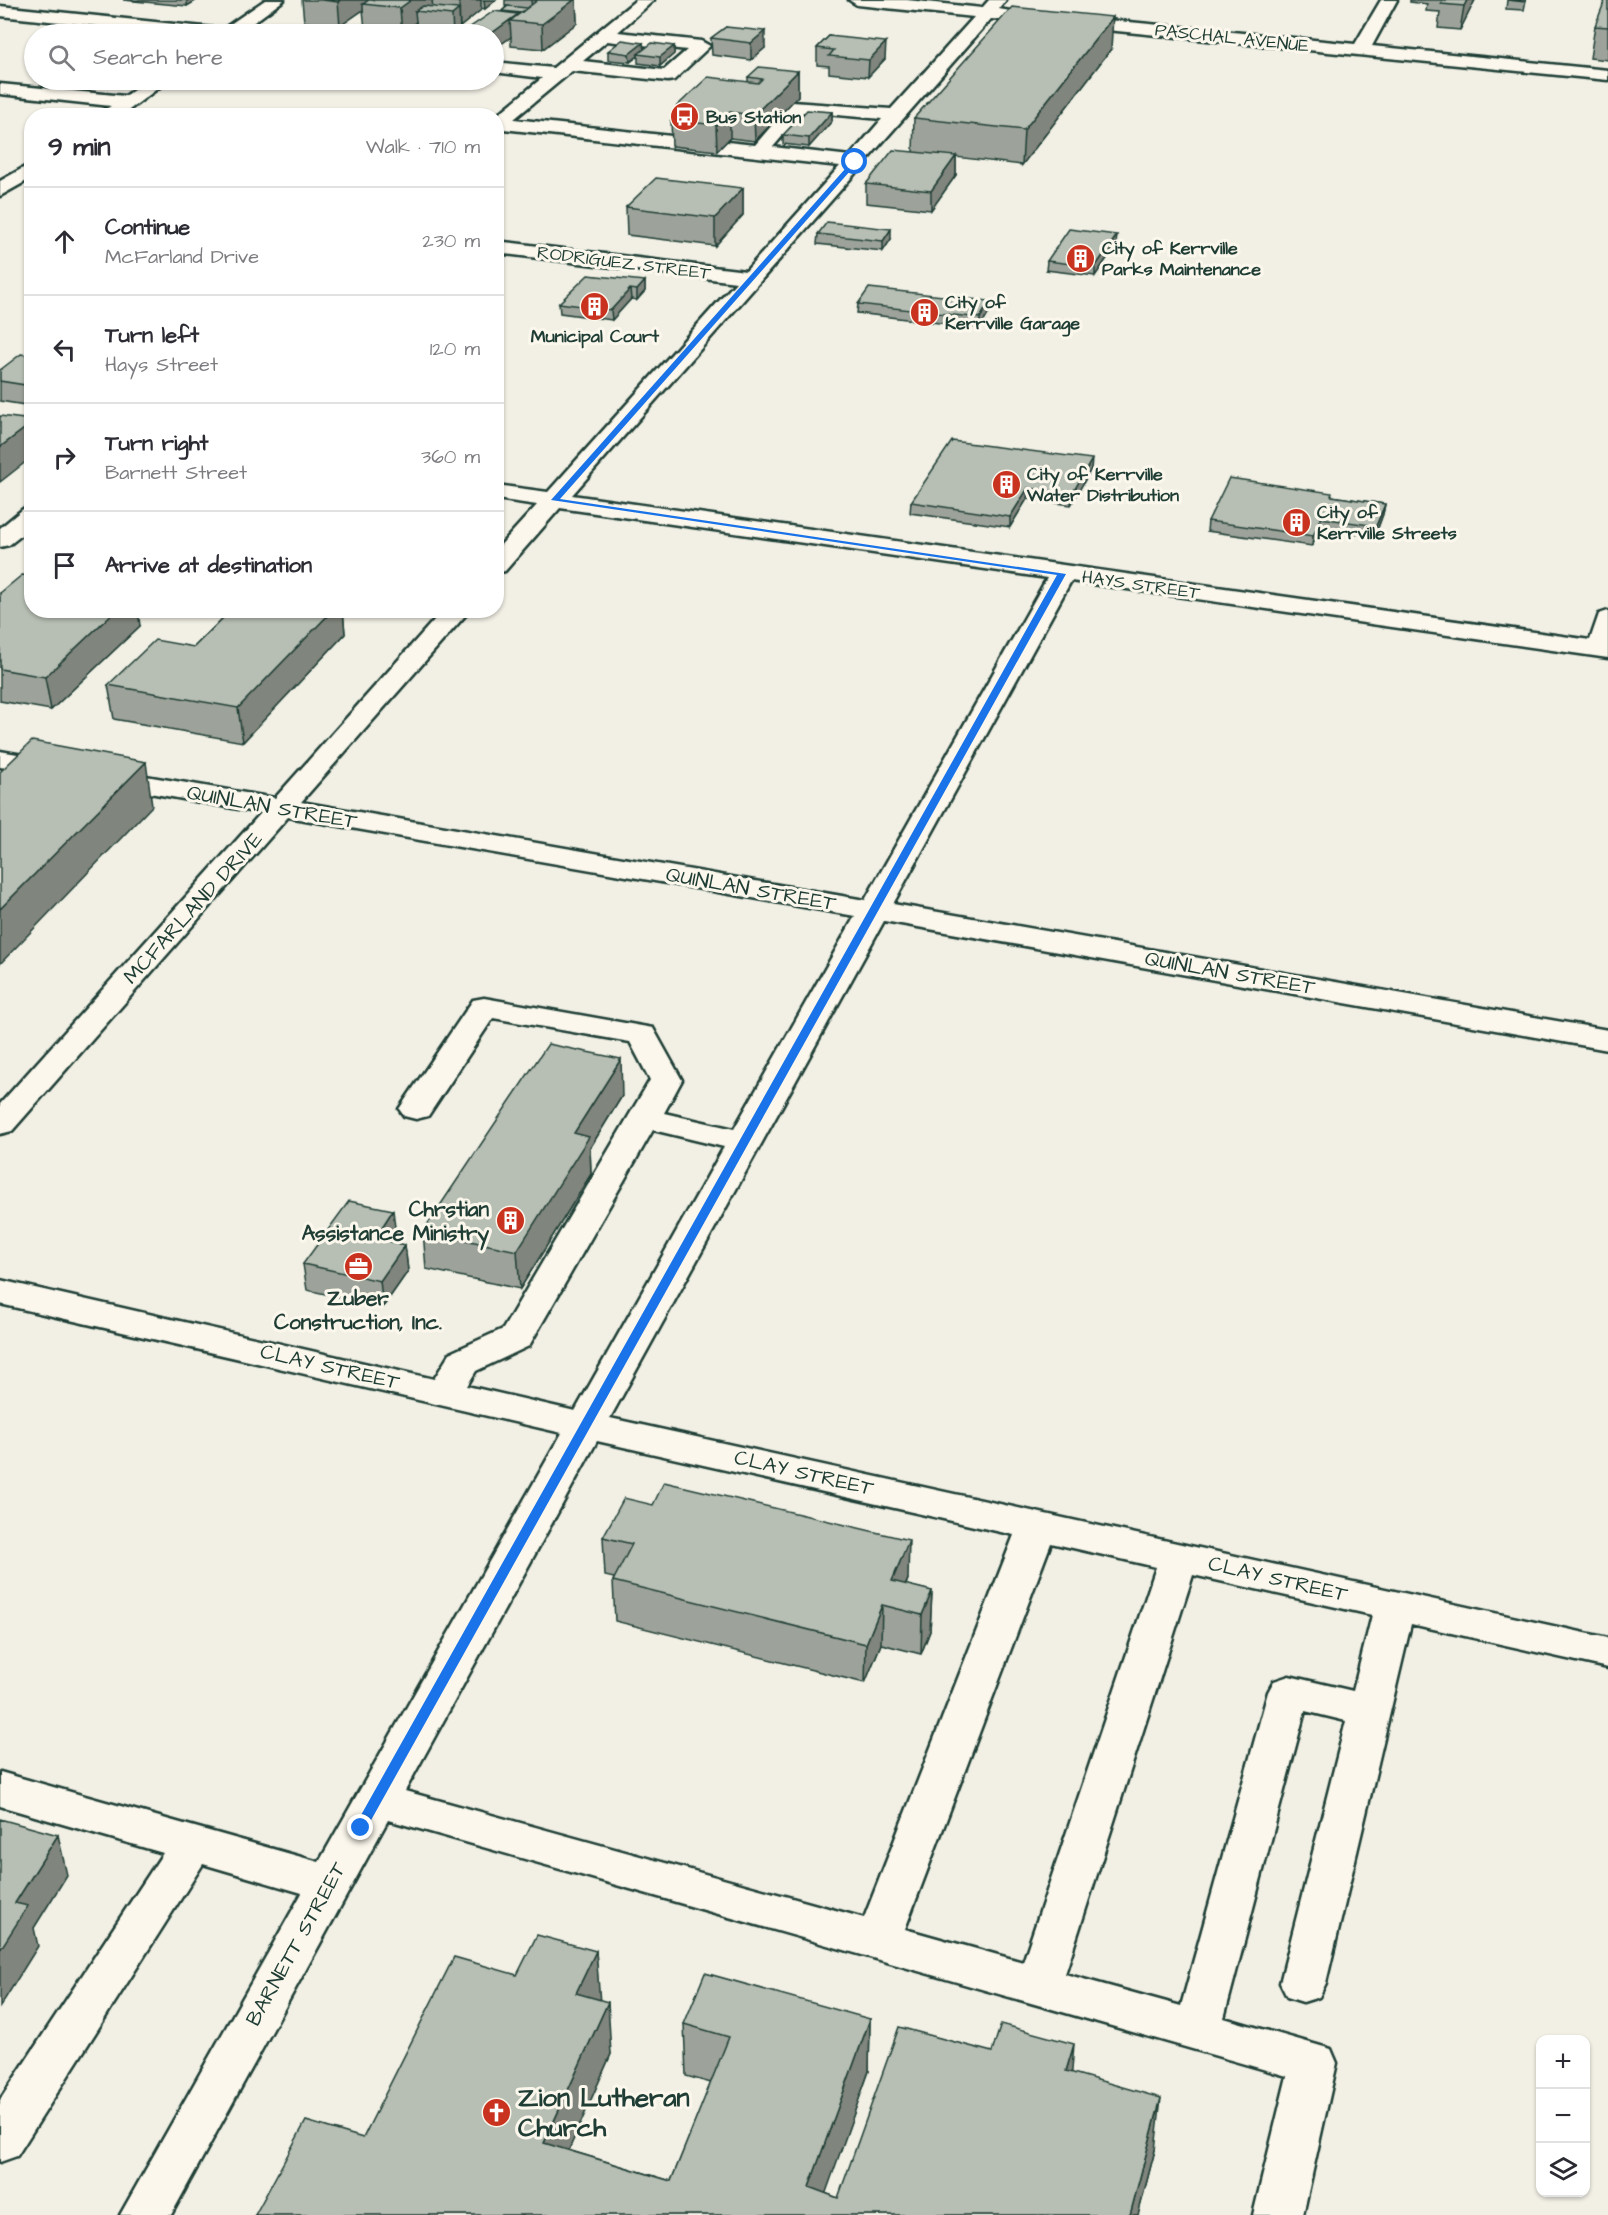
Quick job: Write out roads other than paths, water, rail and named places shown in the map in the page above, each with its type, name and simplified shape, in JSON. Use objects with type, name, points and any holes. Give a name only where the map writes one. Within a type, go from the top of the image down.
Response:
[{"type":"street","points":[[239,24],[276,0]]},
{"type":"street","points":[[504,119],[646,0]]},
{"type":"street","points":[[856,0],[993,7],[1022,17]]},
{"type":"street","points":[[1359,51],[1389,0]]},
{"type":"street","points":[[504,557],[993,7]]},
{"type":"street","points":[[0,11],[127,24]]},
{"type":"street","name":"PASCHAL AVENUE","points":[[1045,19],[1608,75]]},
{"type":"street","points":[[1371,32],[1394,34]]},
{"type":"street","points":[[504,67],[668,76],[701,46],[604,36]]},
{"type":"street","points":[[0,89],[127,102]]},
{"type":"street","points":[[120,108],[145,90]]},
{"type":"street","points":[[523,103],[548,106]]},
{"type":"street","points":[[760,151],[798,106],[897,115]]},
{"type":"street","points":[[504,125],[855,162]]},
{"type":"street","points":[[2,188],[24,174]]},
{"type":"street","points":[[2,188],[24,189]]},
{"type":"street","name":"RODRIGUEZ STREET","points":[[504,248],[751,279]]},
{"type":"street","name":"HAYS STREET","points":[[504,493],[1062,574],[1604,649]]},
{"type":"street","points":[[0,540],[24,520]]},
{"type":"street","name":"BARNETT STREET","points":[[145,2215],[1062,574]]},
{"type":"street","name":"MCFARLAND DRIVE","points":[[0,1124],[450,618]]},
{"type":"street","points":[[1604,649],[1608,619]]},
{"type":"street","name":"QUINLAN STREET","points":[[0,759],[1608,1040]]},
{"type":"street","points":[[416,1109],[484,1007],[642,1035],[666,1080],[516,1337],[463,1362],[444,1393]]},
{"type":"street","points":[[644,1118],[745,1142]]},
{"type":"street","name":"CLAY STREET","points":[[0,1292],[586,1426],[1608,1653]]},
{"type":"street","points":[[878,1941],[1038,1525]]},
{"type":"street","points":[[1038,1985],[1179,1557]]},
{"type":"street","points":[[1303,1983],[1395,1605]]},
{"type":"street","points":[[1197,2031],[1289,1692],[1369,1711]]},
{"type":"street","points":[[20,1795],[330,1883]]},
{"type":"street","points":[[377,1800],[1314,2063],[1278,2215]]},
{"type":"street","points":[[0,2141],[193,1844]]},
{"type":"place","name":"Bus Station","points":[[685,117]]},
{"type":"place","name":"City of Kerrville Parks Maintenance","points":[[1081,258]]},
{"type":"place","name":"Municipal Court","points":[[595,307]]},
{"type":"place","name":"City of Kerrville Garage","points":[[924,312]]},
{"type":"place","name":"City of Kerrville Water Distribution","points":[[1006,484]]},
{"type":"place","name":"City of Kerrville Streets","points":[[1296,522]]},
{"type":"place","name":"Chrstian Assistance Ministry","points":[[510,1221]]},
{"type":"place","name":"Zuber Construction, Inc.","points":[[358,1267]]},
{"type":"place","name":"Zion Lutheran Church","points":[[497,2113]]}]
